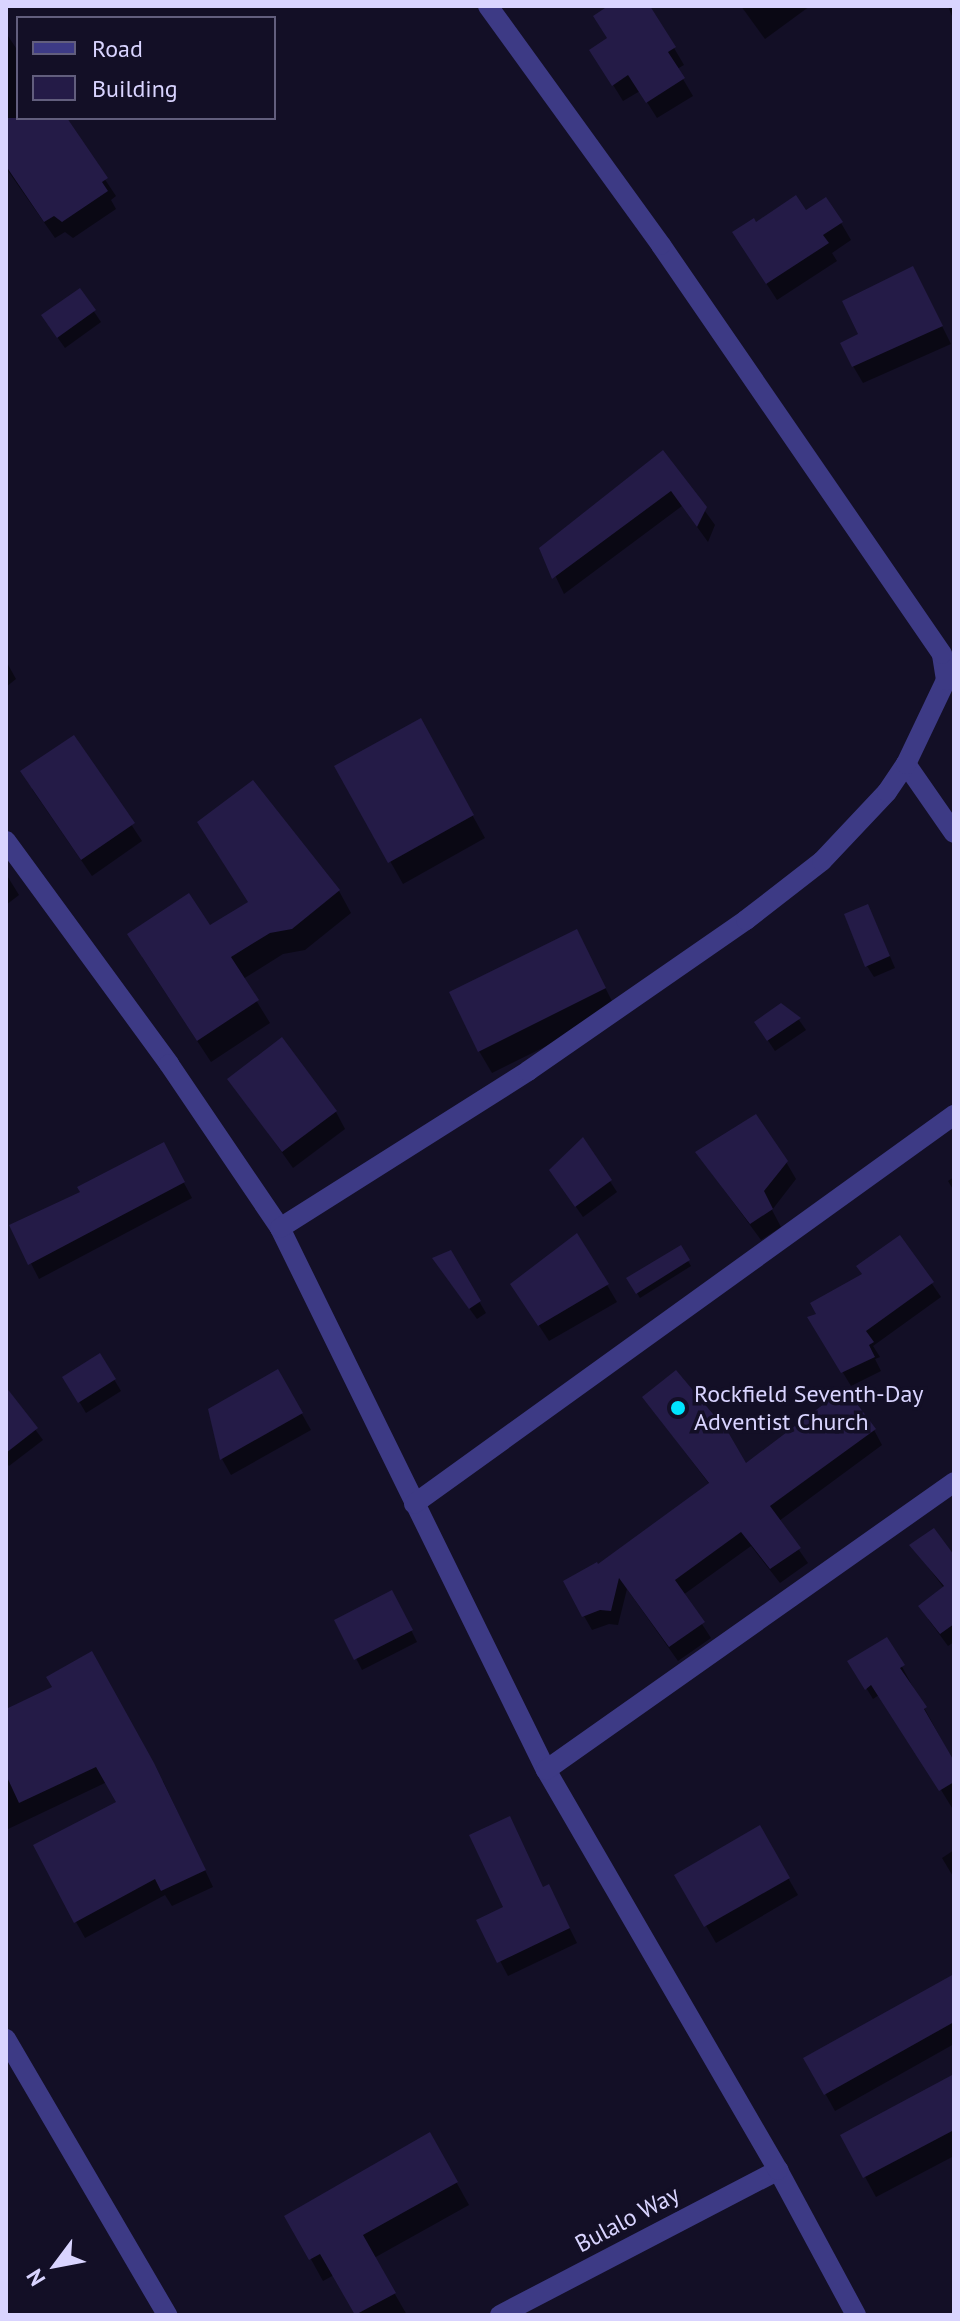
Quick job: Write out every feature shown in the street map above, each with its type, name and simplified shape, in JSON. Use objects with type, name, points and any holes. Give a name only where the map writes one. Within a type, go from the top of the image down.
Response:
[{"type":"street","points":[[280,1228],[528,1071],[746,920],[822,861],[867,816],[906,764],[946,680],[942,654],[661,245],[488,6]]},
{"type":"street","points":[[906,764],[954,833]]},
{"type":"street","points":[[6,841],[169,1064],[280,1228],[546,1770],[778,2170],[856,2315]]},
{"type":"street","points":[[414,1504],[954,1115]]},
{"type":"street","points":[[546,1770],[954,1482]]},
{"type":"street","points":[[6,2039],[167,2315]]},
{"type":"street","name":"Bulalo Way","points":[[500,2315],[778,2170]]},
{"type":"building","points":[[608,6],[650,6],[676,47],[668,52],[685,78],[646,103],[628,75],[612,86],[589,50],[607,38],[593,16]]},
{"type":"building","points":[[6,118],[68,120],[108,178],[102,182],[108,191],[62,222],[54,216],[44,222],[6,166]]},
{"type":"building","points":[[796,195],[806,210],[826,197],[843,222],[823,235],[829,243],[766,284],[732,232],[754,218],[756,222]]},
{"type":"building","points":[[913,266],[943,326],[852,367],[840,343],[858,334],[842,301]]},
{"type":"building","points":[[80,288],[96,310],[57,338],[41,315]]},
{"type":"building","points":[[663,450],[707,507],[697,527],[671,491],[552,579],[539,548]]},
{"type":"building","points":[[421,718],[474,815],[388,863],[334,766]]},
{"type":"building","points":[[74,735],[135,823],[81,860],[20,771]]},
{"type":"building","points":[[253,780],[340,890],[292,929],[270,933],[231,957],[259,1000],[197,1041],[127,934],[189,893],[210,925],[248,902],[197,822]]},
{"type":"building","points":[[868,904],[890,956],[865,967],[844,914]]},
{"type":"building","points":[[577,929],[606,988],[478,1052],[449,992]]},
{"type":"building","points":[[781,1003],[801,1018],[767,1041],[754,1022]]},
{"type":"building","points":[[282,1037],[337,1111],[282,1152],[227,1079]]},
{"type":"building","points":[[756,1114],[788,1161],[764,1191],[773,1209],[750,1224],[695,1152]]},
{"type":"building","points":[[583,1137],[612,1180],[575,1207],[549,1170]]},
{"type":"building","points":[[164,1142],[185,1182],[28,1265],[9,1225],[80,1192],[77,1187]]},
{"type":"building","points":[[577,1233],[609,1284],[538,1326],[510,1284]]},
{"type":"building","points":[[900,1235],[934,1282],[866,1331],[874,1342],[869,1345],[875,1357],[841,1373],[807,1317],[816,1314],[810,1303],[862,1274],[856,1266]]},
{"type":"building","points":[[681,1245],[690,1260],[636,1294],[626,1278]]},
{"type":"building","points":[[451,1250],[481,1301],[469,1309],[432,1258]]},
{"type":"building","points":[[100,1353],[116,1379],[78,1403],[62,1377]]},
{"type":"building","points":[[278,1369],[303,1413],[220,1460],[208,1409]]},
{"type":"building","points":[[676,1370],[728,1432],[746,1463],[845,1388],[876,1429],[770,1506],[801,1548],[770,1569],[741,1532],[675,1580],[705,1622],[669,1647],[619,1578],[611,1611],[600,1610],[582,1617],[563,1581],[598,1564],[709,1483],[642,1397]]},
{"type":"building","points":[[6,1387],[38,1428],[6,1453]]},
{"type":"building","points":[[934,1528],[954,1555],[954,1624],[940,1634],[918,1606],[944,1586],[909,1545]]},
{"type":"building","points":[[392,1590],[413,1630],[354,1660],[334,1620]]},
{"type":"building","points":[[887,1637],[905,1665],[900,1668],[927,1707],[924,1709],[954,1761],[954,1782],[939,1791],[871,1685],[865,1690],[847,1661]]},
{"type":"building","points":[[92,1651],[154,1763],[206,1870],[161,1891],[155,1879],[74,1923],[33,1845],[116,1802],[96,1767],[19,1803],[6,1775],[6,1709],[52,1687],[46,1677]]},
{"type":"building","points":[[510,1816],[543,1887],[549,1884],[570,1928],[497,1963],[476,1920],[503,1907],[469,1835]]},
{"type":"building","points":[[760,1825],[790,1878],[704,1927],[674,1875]]},
{"type":"building","points":[[954,1974],[954,2022],[824,2095],[803,2058]]},
{"type":"building","points":[[954,2074],[954,2130],[863,2178],[840,2135]]},
{"type":"building","points":[[430,2132],[458,2182],[363,2235],[396,2293],[355,2315],[320,2254],[309,2260],[284,2216]]},
{"type":"place","name":"Rockfield Seventh-Day Adventist Church","points":[[678,1408]]}]
